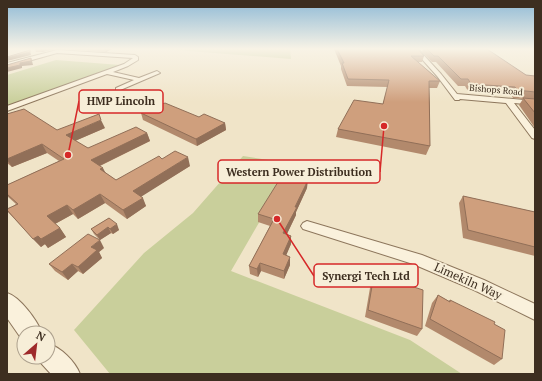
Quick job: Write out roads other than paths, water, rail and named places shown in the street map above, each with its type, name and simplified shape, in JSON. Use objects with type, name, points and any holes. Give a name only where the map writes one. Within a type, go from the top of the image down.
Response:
[{"type":"street","points":[[7,110],[121,67]]},
{"type":"street","name":"Bishops Road","points":[[431,67],[456,98],[535,103]]},
{"type":"street","points":[[106,72],[140,80]]},
{"type":"street","points":[[118,89],[156,73]]},
{"type":"street","points":[[508,101],[535,136]]},
{"type":"street","name":"Limekiln Way","points":[[307,226],[417,259],[479,285],[535,312]]},
{"type":"street","points":[[7,302],[25,325]]},
{"type":"street","points":[[56,362],[68,374]]},
{"type":"place","name":"Western Power Distribution","points":[[384,126]]},
{"type":"place","name":"HMP Lincoln","points":[[68,155]]},
{"type":"place","name":"Synergi Tech Ltd","points":[[277,219]]}]
